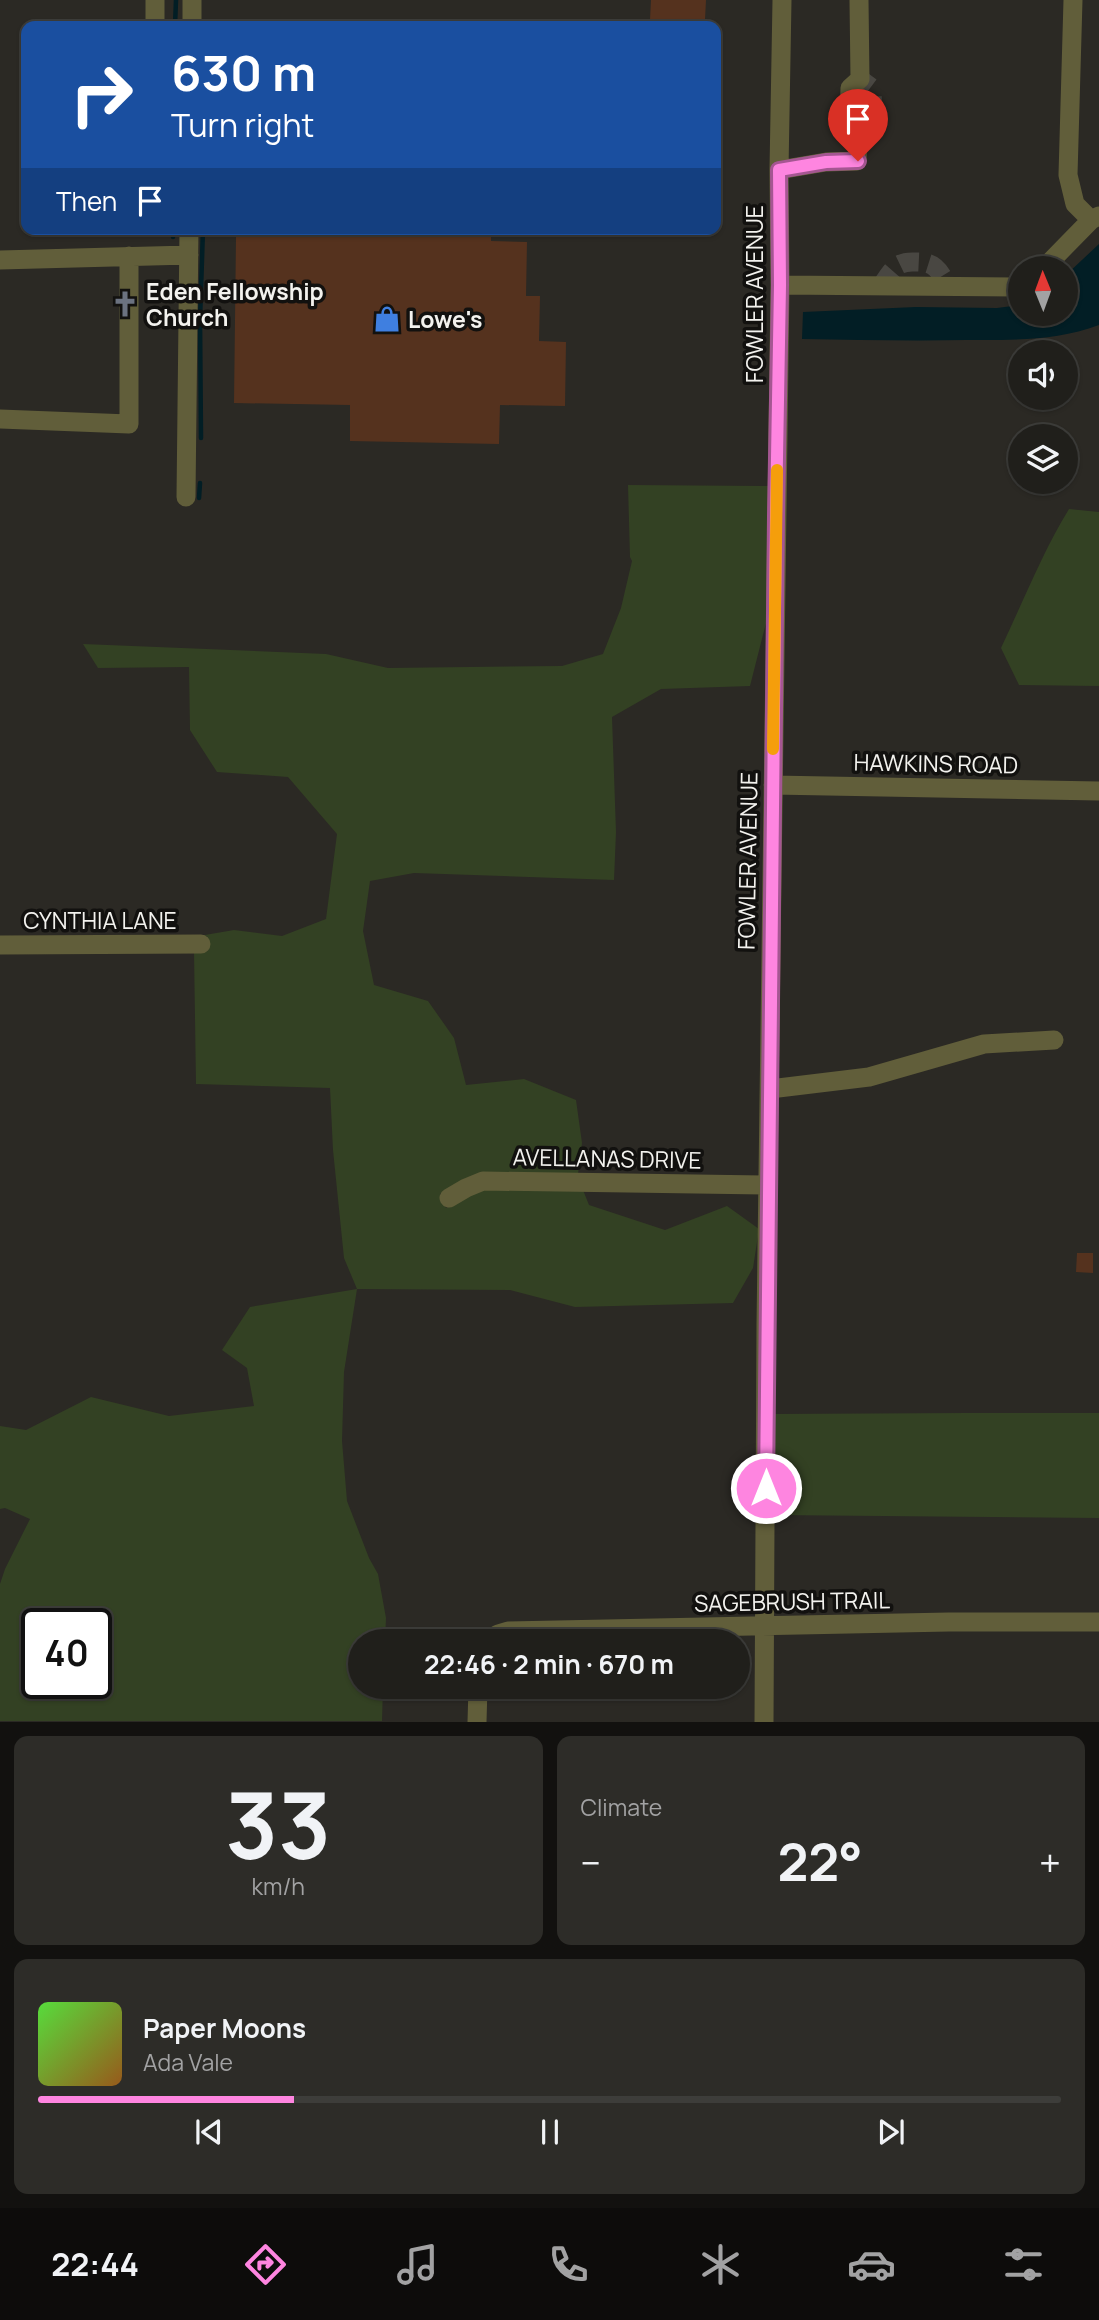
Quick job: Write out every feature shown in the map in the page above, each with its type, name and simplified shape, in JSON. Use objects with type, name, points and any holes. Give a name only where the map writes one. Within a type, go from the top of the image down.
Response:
[{"type":"street","points":[[155,0],[155,21]]},
{"type":"street","points":[[192,0],[192,21]]},
{"type":"street","name":"FOWLER AVENUE","points":[[764,1721],[782,0]]},
{"type":"street","points":[[779,170],[826,162],[858,161],[858,138],[849,124],[850,88],[860,79],[859,0]]},
{"type":"street","points":[[1056,256],[1095,218],[1075,204],[1068,175],[1073,0]]},
{"type":"street","points":[[186,497],[189,235]]},
{"type":"street","points":[[0,260],[189,255]]},
{"type":"street","points":[[0,419],[129,424],[129,257]]},
{"type":"street","points":[[780,285],[1008,287]]},
{"type":"street","name":"HAWKINS ROAD","points":[[772,785],[1099,791]]},
{"type":"street","name":"CYNTHIA LANE","points":[[0,945],[201,944]]},
{"type":"street","points":[[770,1089],[869,1077],[985,1044],[1054,1040]]},
{"type":"street","name":"AVELLANAS DRIVE","points":[[449,1198],[483,1181],[768,1185]]},
{"type":"street","name":"SAGEBRUSH TRAIL","points":[[610,1629],[948,1622],[1099,1622]]},
{"type":"street","points":[[477,1721],[478,1699]]},
{"type":"green space","points":[[628,485],[769,486],[767,619],[750,686],[661,689],[612,717],[616,832],[614,880],[414,873],[370,881],[363,931],[374,985],[428,1001],[454,1038],[466,1085],[524,1079],[576,1100],[582,1143],[578,1174],[463,1181],[440,1194],[446,1208],[484,1189],[583,1190],[589,1205],[665,1230],[727,1206],[759,1229],[753,1268],[733,1303],[575,1307],[510,1290],[357,1289],[344,1258],[330,1088],[196,1084],[194,952],[208,951],[207,936],[199,936],[234,930],[282,936],[326,919],[337,834],[288,777],[217,772],[190,730],[189,667],[98,668],[83,644],[326,654],[388,668],[562,666],[603,654],[621,608],[632,561]]},
{"type":"green space","points":[[1069,509],[1099,512],[1099,686],[1019,685],[1001,648],[1041,560]]},
{"type":"green space","points":[[357,1289],[344,1372],[342,1441],[347,1501],[378,1574],[386,1618],[386,1629],[348,1629],[348,1699],[383,1699],[382,1721],[0,1721],[0,1584],[30,1519],[5,1508],[0,1509],[0,1426],[26,1430],[91,1397],[169,1416],[254,1406],[247,1368],[222,1350],[250,1307]]},
{"type":"green space","points":[[1099,1413],[1099,1518],[772,1515],[773,1414]]},
{"type":"water","points":[[1099,244],[1099,325],[1083,330],[1050,337],[1018,339],[802,339],[803,312],[1008,307],[1008,326],[1078,326],[1078,264]]},
{"type":"building","points":[[651,0],[706,0],[705,20],[650,20]]},
{"type":"building","name":"Lowe's","points":[[491,235],[491,241],[527,242],[526,296],[540,296],[539,341],[566,342],[565,406],[500,405],[499,444],[350,441],[350,405],[234,403],[236,237]]},
{"type":"building","points":[[1077,1253],[1093,1253],[1093,1273],[1076,1272]]},
{"type":"waterway","points":[[175,21],[176,0]]},
{"type":"waterway","points":[[201,438],[203,235]]},
{"type":"waterway","points":[[199,498],[200,483]]},
{"type":"tunnel","points":[[858,138],[873,124],[872,88],[860,79]]},
{"type":"tunnel","points":[[881,286],[898,265],[908,262],[932,265],[948,286]]},
{"type":"slow traffic","points":[[773,749],[777,470]]},
{"type":"place","name":"Eden Fellowship Church","points":[[125,304]]},
{"type":"place","name":"Lowe's","points":[[387,319]]},
{"type":"route","points":[[766,1488],[780,285],[779,170],[826,162],[858,161]]}]
